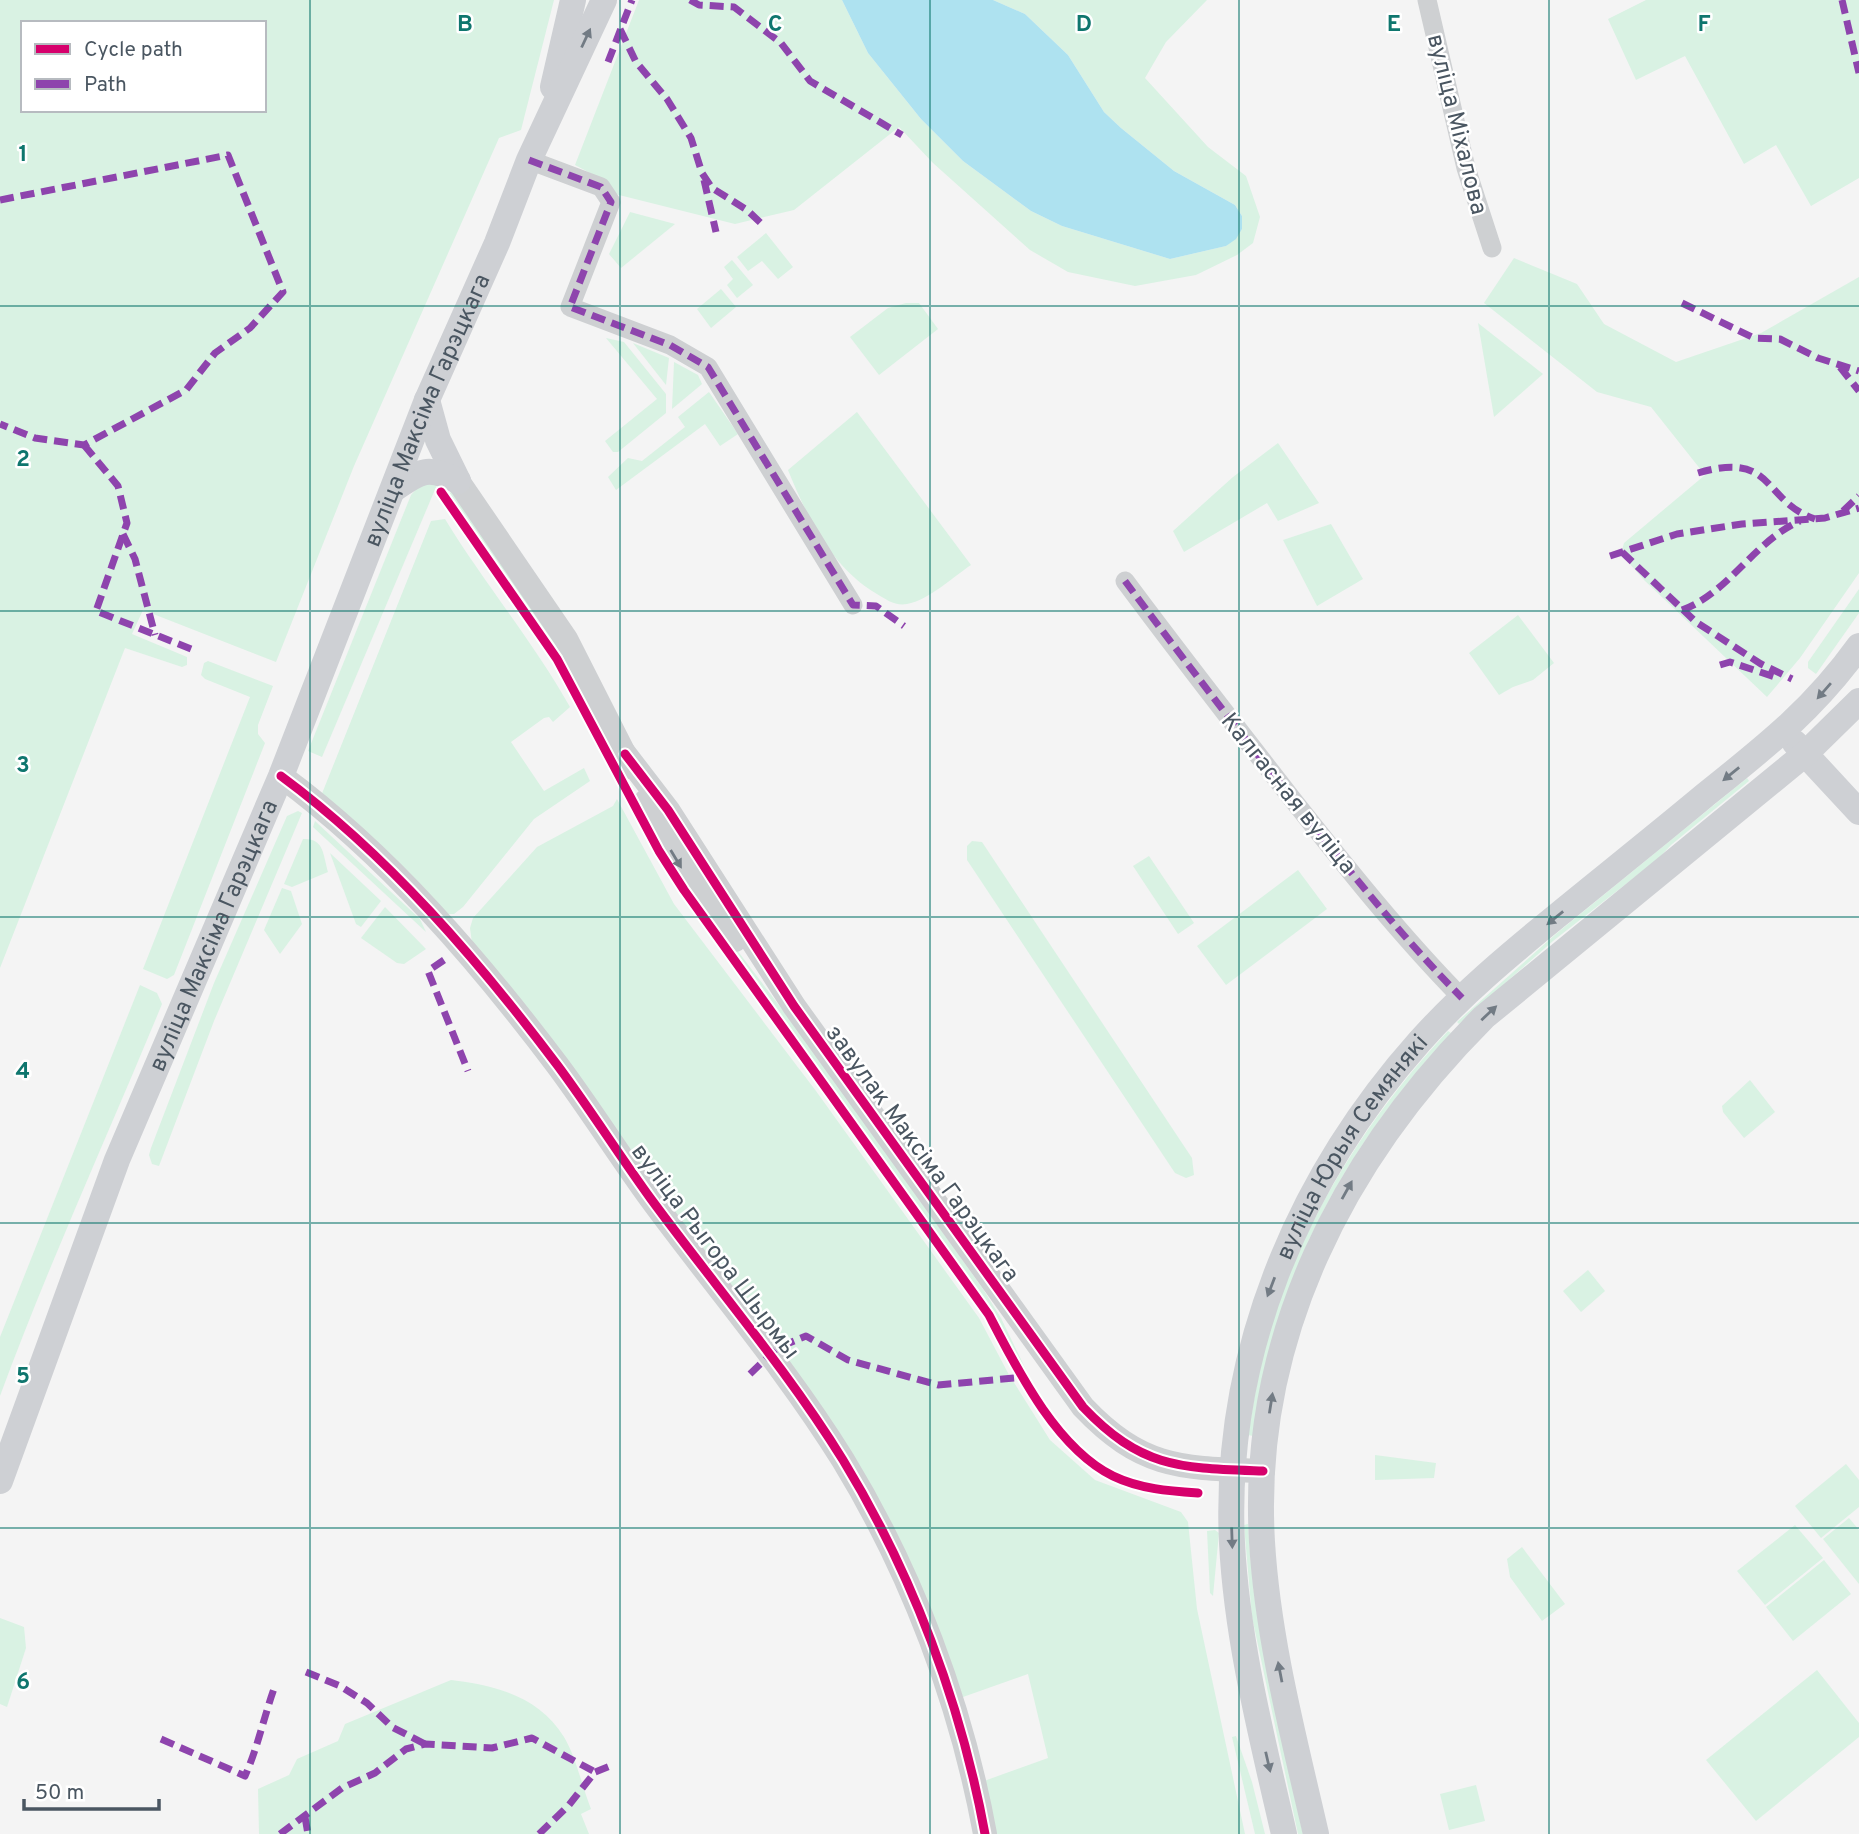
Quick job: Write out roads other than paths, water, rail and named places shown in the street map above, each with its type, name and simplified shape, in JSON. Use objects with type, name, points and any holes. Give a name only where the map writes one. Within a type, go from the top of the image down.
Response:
[{"type":"main road","name":"вуліца Максіма Гарэцкага","points":[[548,120],[560,48],[573,0]]},
{"type":"main road","name":"вуліца Максіма Гарэцкага","points":[[0,1481],[117,1160],[281,776],[427,400],[497,243],[529,160],[604,0]]},
{"type":"main road","points":[[427,400],[438,440],[458,481]]},
{"type":"main road","points":[[394,489],[416,473],[427,471],[439,471],[458,481]]},
{"type":"main road","name":"вуліца Юрыя Семянякі","points":[[1284,1834],[1260,1730],[1239,1618],[1232,1544],[1233,1470],[1242,1396],[1256,1331],[1287,1246],[1308,1201],[1340,1144],[1378,1091],[1421,1040],[1462,998],[1524,943],[1784,732],[1825,692],[1859,646]]},
{"type":"main road","name":"вуліца Юрыя Семянякі","points":[[1316,1834],[1270,1615],[1262,1543],[1263,1471],[1277,1370],[1298,1298],[1334,1215],[1385,1130],[1440,1063],[1499,1003],[1805,754],[1859,701]]},
{"type":"main road","points":[[1784,732],[1859,812]]},
{"type":"street","name":"вуліца Міхалова","points":[[1427,0],[1466,168],[1492,248]]},
{"type":"street","points":[[529,160],[601,187],[611,202],[570,307],[670,345],[708,367],[853,605]]},
{"type":"street","name":"завулак Максіма Гарэцкага","points":[[458,481],[566,639],[681,868],[734,939],[794,1006],[1083,1407],[1108,1434],[1144,1455],[1168,1464],[1263,1471]]},
{"type":"street","name":"Калгасная вуліца","points":[[1125,580],[1327,843],[1420,953],[1462,998]]},
{"type":"street","name":"вуліца Рыгора Шырмы","points":[[281,776],[371,849],[450,933],[557,1065],[650,1198],[809,1409],[843,1461],[884,1535],[918,1605],[960,1733],[985,1834]]},
{"type":"water","points":[[842,0],[993,0],[1025,14],[1068,55],[1104,112],[1174,171],[1235,205],[1242,216],[1242,229],[1236,239],[1226,246],[1170,259],[1062,226],[1031,211],[963,161],[921,119],[868,53]]}]
